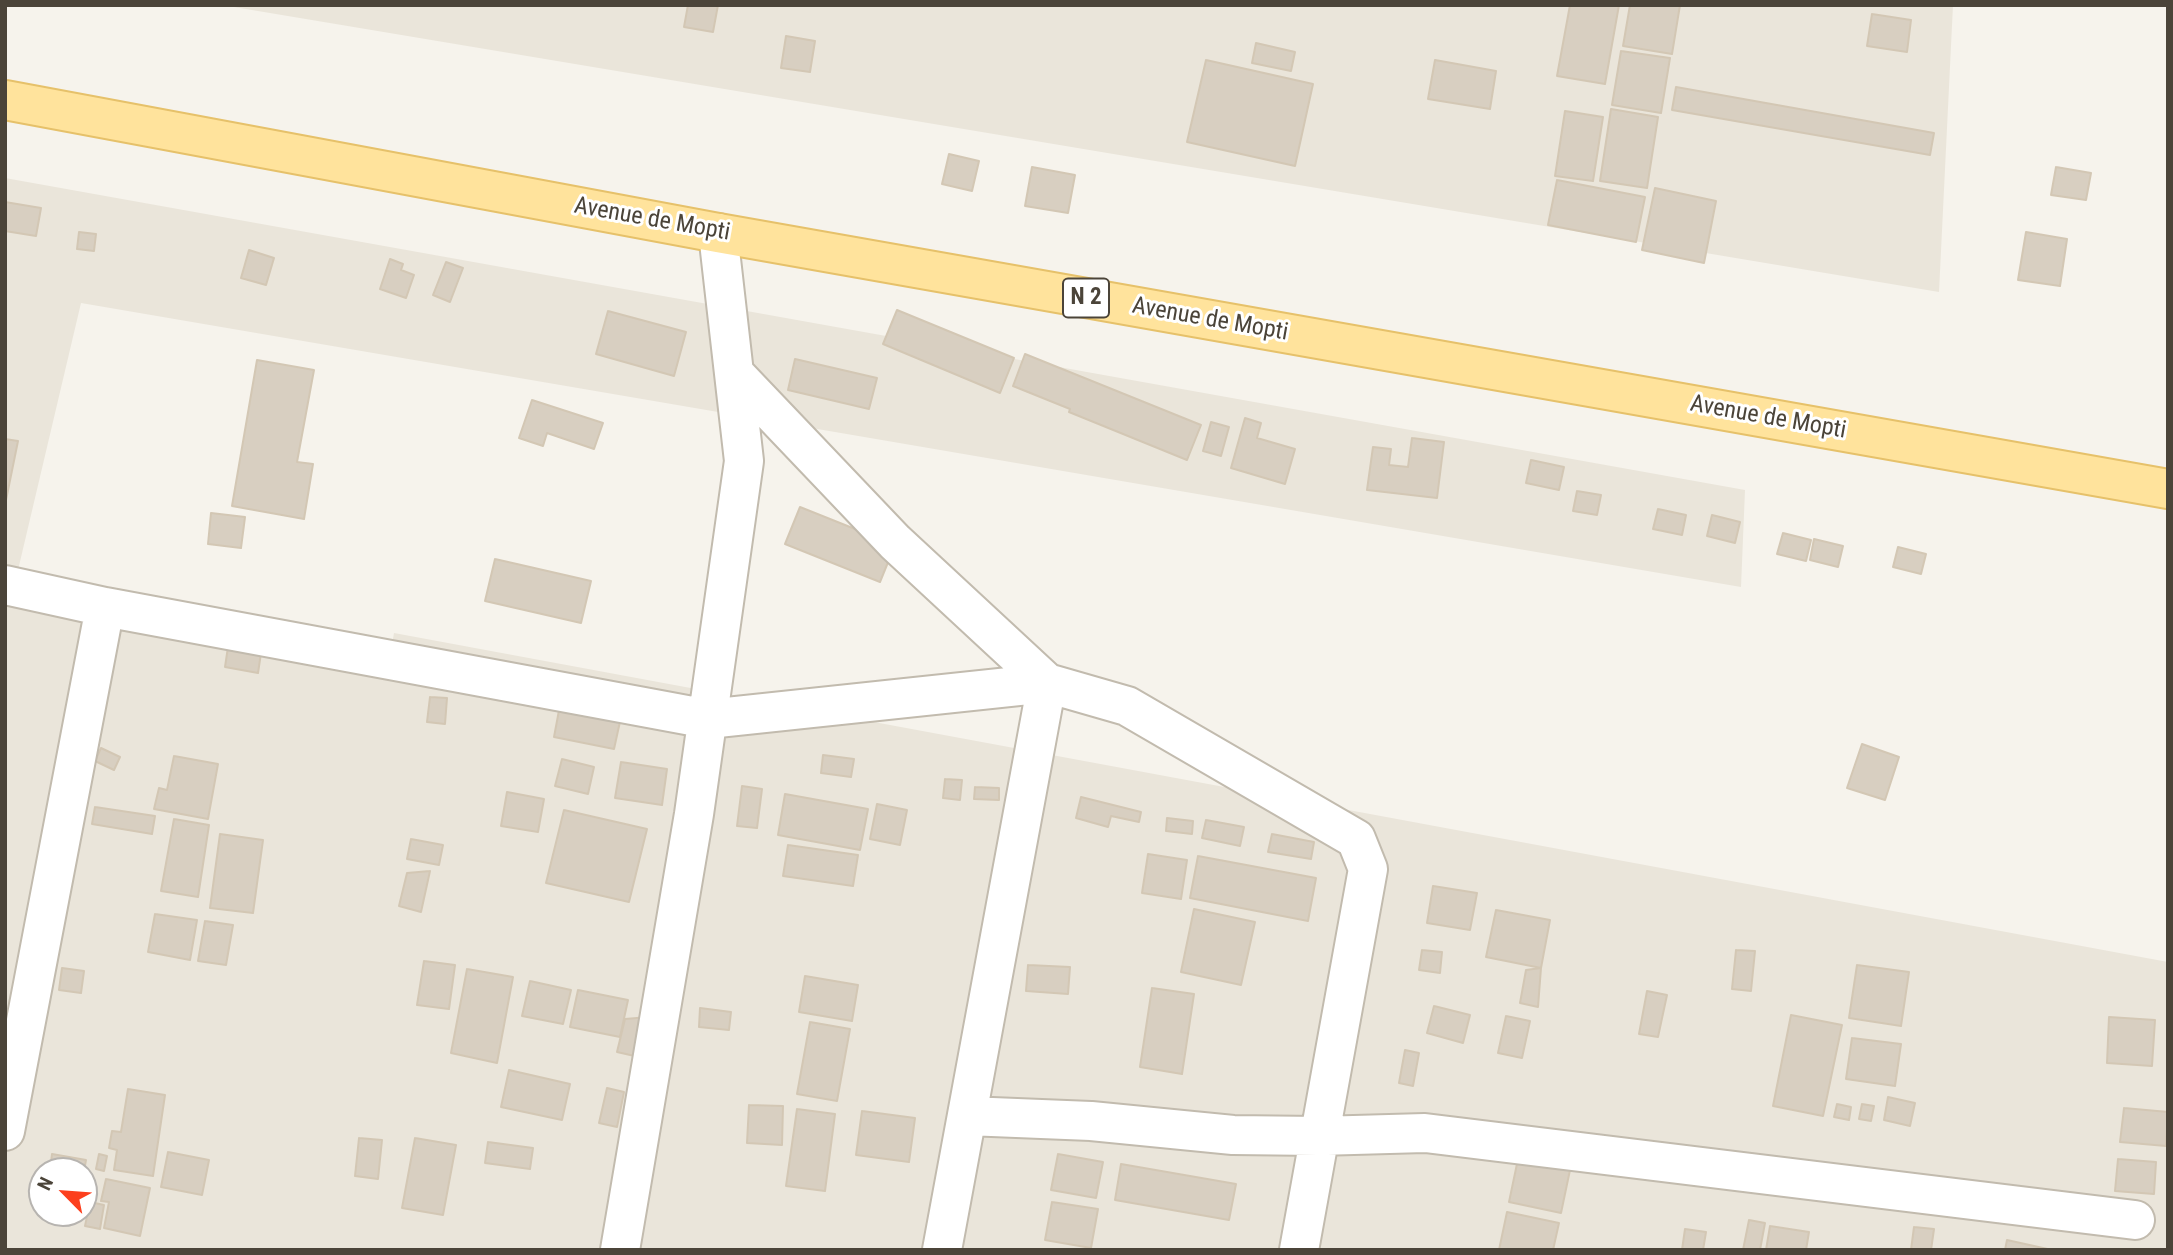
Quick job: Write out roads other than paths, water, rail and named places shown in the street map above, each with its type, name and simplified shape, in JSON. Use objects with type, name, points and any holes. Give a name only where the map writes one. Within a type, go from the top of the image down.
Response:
[{"type":"main road","name":"Avenue de Mopti","points":[[5,100],[718,233],[2168,489]]},
{"type":"street","points":[[620,1250],[694,814],[744,461],[718,233]]},
{"type":"street","points":[[734,373],[895,542],[1046,683]]},
{"type":"street","points":[[5,585],[105,607],[708,719],[1046,683],[1127,706],[1356,839],[1368,869],[1299,1250]]},
{"type":"street","points":[[5,1131],[105,607]]},
{"type":"street","points":[[942,1250],[1046,683]]},
{"type":"street","points":[[967,1116],[1091,1121],[1233,1135],[1425,1133],[2135,1220]]}]
